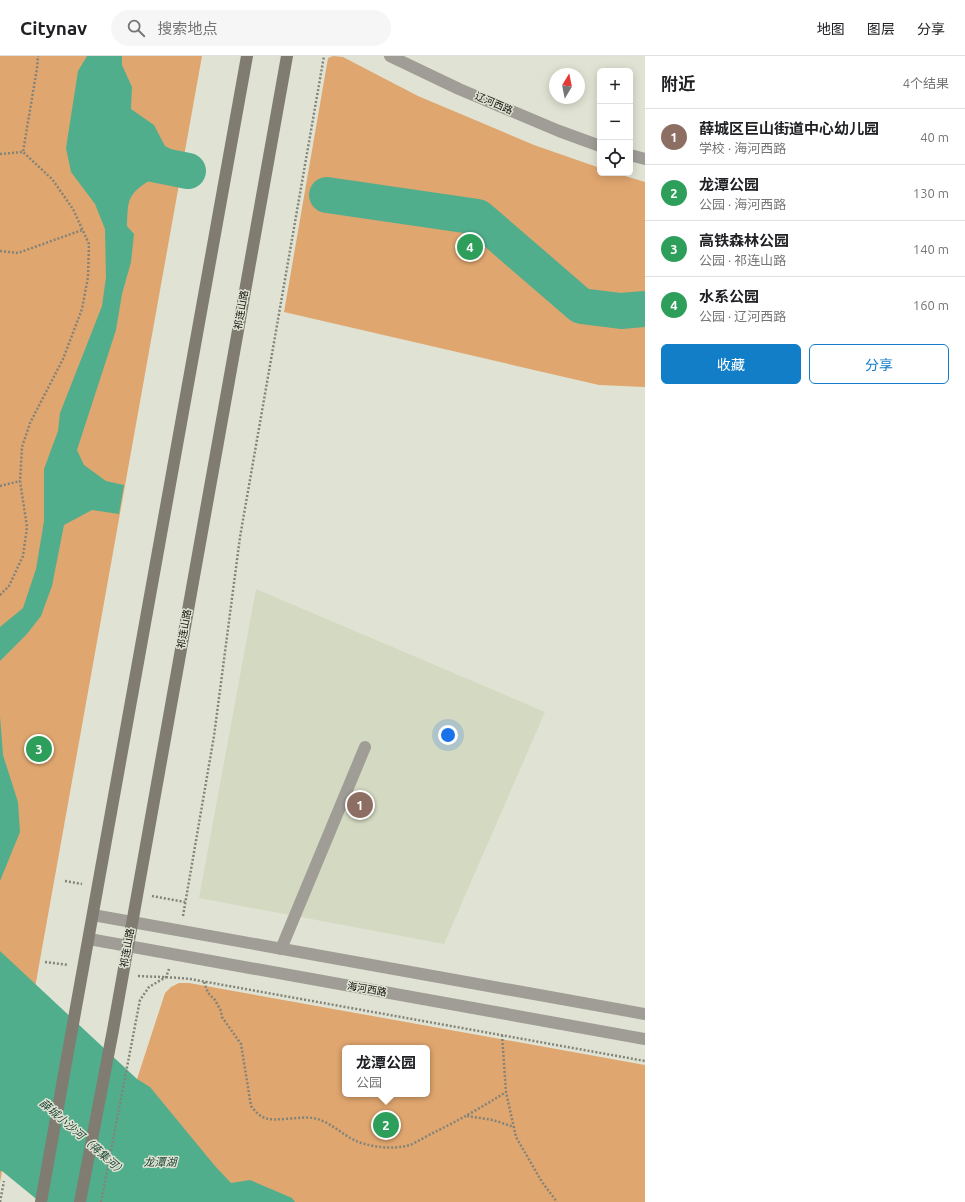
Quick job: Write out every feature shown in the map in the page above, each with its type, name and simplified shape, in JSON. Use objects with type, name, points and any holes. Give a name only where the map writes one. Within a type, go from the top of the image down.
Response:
[{"type":"main road","points":[[41,1202],[247,56]]},
{"type":"main road","name":"祁连山路","points":[[80,1202],[113,1030],[287,56]]},
{"type":"street","name":"辽河西路","points":[[390,56],[466,92],[559,131],[597,145]]},
{"type":"street","points":[[633,155],[645,159]]},
{"type":"street","points":[[281,949],[365,747]]},
{"type":"street","points":[[93,915],[645,1014]]},
{"type":"street","name":"海河西路","points":[[89,939],[645,1039]]},
{"type":"path","points":[[23,152],[38,56]]},
{"type":"path","points":[[185,902],[214,736],[240,537],[324,56]]},
{"type":"path","points":[[0,154],[23,152],[52,179],[73,209],[88,244],[88,277],[82,309],[63,359],[30,423],[22,447],[20,481],[27,527],[23,556],[9,586],[0,595]]},
{"type":"path","points":[[0,251],[18,253],[82,230]]},
{"type":"path","points":[[0,486],[20,481]]},
{"type":"path","points":[[101,1202],[140,1000],[150,987],[166,978],[175,977],[204,981],[645,1061]]},
{"type":"path","points":[[204,981],[208,993],[215,1000],[221,1011],[222,1017],[241,1044],[251,1106],[257,1113],[265,1118],[272,1120],[288,1118],[314,1118],[329,1125],[353,1140],[370,1146],[390,1148],[410,1145],[467,1116],[506,1092]]},
{"type":"path","points":[[502,1035],[506,1092],[516,1137],[528,1160],[557,1202]]},
{"type":"path","points":[[467,1116],[493,1120],[514,1127]]},
{"type":"path","points":[[0,1202],[4,1181]]},
{"type":"shaded area","points":[[0,56],[202,56],[0,1183]]},
{"type":"shaded area","points":[[333,56],[343,57],[418,96],[534,145],[597,167],[597,176],[625,176],[645,182],[645,387],[599,385],[284,312],[328,58]]},
{"type":"shaded area","points":[[256,589],[545,712],[444,944],[199,898]]},
{"type":"shaded area","points":[[179,983],[189,983],[645,1065],[645,1202],[113,1202],[137,1079],[165,993],[171,987]]},
{"type":"water","points":[[87,56],[122,56],[122,65],[132,87],[131,109],[154,125],[165,146],[184,156],[179,185],[150,180],[142,185],[130,199],[127,226],[134,234],[131,262],[122,294],[116,330],[77,450],[84,465],[106,481],[124,485],[119,514],[92,510],[64,525],[52,586],[41,616],[27,634],[0,661],[0,627],[23,608],[36,569],[44,521],[44,469],[58,431],[60,413],[102,306],[106,277],[105,229],[95,204],[71,172],[66,148],[78,71]]},
{"type":"water","points":[[0,716],[3,755],[18,802],[20,832],[0,881]]},
{"type":"water","points":[[0,951],[137,1079],[150,1087],[215,1166],[231,1183],[250,1180],[292,1198],[295,1202],[40,1202],[2,1171],[0,1171]]},
{"type":"waterway","points":[[133,160],[188,171]]},
{"type":"waterway","points":[[327,195],[478,217],[581,306],[621,311],[645,309]]},
{"type":"place","name":"水系公园","points":[[470,247]]},
{"type":"place","name":"高铁森林公园","points":[[39,749]]},
{"type":"place","name":"薛城区巨山街道中心幼儿园","points":[[360,805]]},
{"type":"place","name":"龙潭公园","points":[[386,1125]]},
{"type":"water label","name":"薛城小沙河（蒋集河）","points":[[83,1137]]},
{"type":"water label","name":"龙潭湖","points":[[160,1162]]}]
